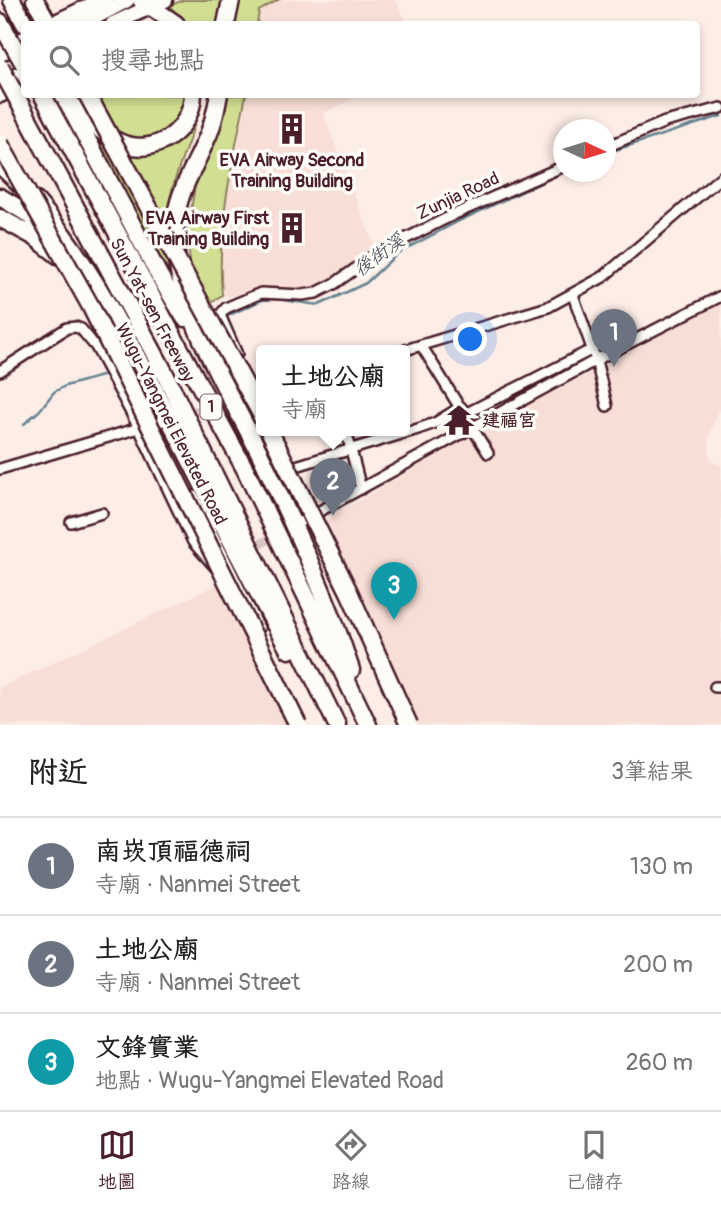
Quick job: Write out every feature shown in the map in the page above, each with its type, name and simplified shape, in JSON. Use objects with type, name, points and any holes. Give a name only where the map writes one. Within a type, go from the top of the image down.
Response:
[{"type":"highway","points":[[12,0],[23,21]]},
{"type":"highway","points":[[35,0],[47,21]]},
{"type":"highway","points":[[60,21],[104,0]]},
{"type":"highway","points":[[227,21],[231,0]]},
{"type":"highway","points":[[153,2],[173,21]]},
{"type":"highway","name":"Sun Yat-sen Freeway","points":[[0,22],[14,58],[18,100],[161,366],[335,725]]},
{"type":"highway","points":[[0,94],[14,58]]},
{"type":"highway","name":"Sun Yat-sen Freeway","points":[[44,98],[245,468],[368,725]]},
{"type":"highway","points":[[65,98],[160,277],[207,348]]},
{"type":"highway","points":[[72,98],[106,135],[120,143],[139,147],[160,143],[181,129],[190,116],[192,98]]},
{"type":"highway","points":[[89,98],[256,405]]},
{"type":"highway","points":[[201,150],[208,117],[208,98]]},
{"type":"highway","points":[[218,98],[209,134],[179,201],[175,222],[175,250],[191,315],[263,461],[315,579],[340,638],[368,725]]},
{"type":"highway","name":"Wugu-Yangmei Elevated Road","points":[[0,144],[96,317],[298,725]]},
{"type":"highway","points":[[0,165],[52,219],[92,276],[190,457],[256,591],[335,725]]},
{"type":"highway","points":[[0,197],[30,215],[49,233],[77,263],[111,309]]},
{"type":"highway","points":[[0,218],[47,245],[111,309]]},
{"type":"highway","points":[[272,436],[349,593],[409,725]]},
{"type":"main road","points":[[69,21],[111,0]]},
{"type":"main road","points":[[88,21],[127,0]]},
{"type":"main road","points":[[118,21],[153,2]]},
{"type":"main road","points":[[0,83],[14,58]]},
{"type":"street","points":[[616,143],[665,122],[721,108]]},
{"type":"street","name":"Zunjia Road","points":[[256,388],[221,319],[226,308],[261,293],[316,293],[334,284],[379,252],[553,171]]},
{"type":"street","points":[[410,348],[548,307],[573,295],[603,276],[721,177]]},
{"type":"street","points":[[573,295],[593,349],[607,406]]},
{"type":"street","points":[[298,523],[596,360],[721,296]]},
{"type":"street","points":[[0,371],[71,327],[81,329],[87,334],[139,428],[193,542],[215,568],[239,588]]},
{"type":"street","points":[[421,345],[488,453]]},
{"type":"street","points":[[410,431],[435,423],[593,349]]},
{"type":"street","points":[[243,397],[256,393]]},
{"type":"street","points":[[0,469],[166,420]]},
{"type":"street","points":[[156,423],[230,560],[239,588],[305,725]]},
{"type":"street","points":[[348,436],[361,489]]},
{"type":"street","points":[[296,466],[393,436]]},
{"type":"street","points":[[71,522],[103,513]]},
{"type":"street","points":[[215,568],[230,560]]},
{"type":"shaded area","points":[[279,0],[395,0],[406,21],[258,21],[259,12]]},
{"type":"shaded area","points":[[247,98],[354,98],[323,114],[377,253],[316,292],[255,289],[233,296],[222,296],[220,262],[228,191]]},
{"type":"shaded area","points":[[721,304],[721,406],[708,438],[710,461],[721,465],[721,725],[415,725],[320,525],[490,425]]},
{"type":"shaded area","points":[[227,580],[292,725],[0,725],[0,688]]},
{"type":"green space","points":[[183,0],[226,0],[222,21],[184,21],[169,6]]},
{"type":"green space","points":[[237,0],[278,0],[259,11],[257,21],[231,21]]},
{"type":"green space","points":[[78,98],[187,98],[184,114],[172,131],[155,140],[122,138]]},
{"type":"green space","points":[[223,98],[245,98],[231,169],[221,244],[222,295],[210,303],[191,271],[187,233],[195,186],[219,120]]},
{"type":"green space","points":[[199,110],[170,199],[167,232],[169,265],[162,267],[83,121],[143,152]]},
{"type":"waterway","name":"後街溪","points":[[616,150],[721,116]]},
{"type":"waterway","name":"後街溪","points":[[225,317],[262,300],[276,299],[319,305],[366,283],[398,253],[553,177]]},
{"type":"waterway","name":"後街溪","points":[[24,424],[54,392],[65,386],[109,374]]},
{"type":"tunnel","points":[[181,416],[243,396]]},
{"type":"tunnel","points":[[247,551],[296,524]]},
{"type":"place","name":"EVA Airway Second Training Building","points":[[292,129]]},
{"type":"place","name":"EVA Airway First Training Building","points":[[292,228]]},
{"type":"place","name":"南崁頂福德祠","points":[[614,367]]},
{"type":"place","name":"建福宮","points":[[459,420]]},
{"type":"place","name":"土地公廟","points":[[333,516]]},
{"type":"place","name":"文鋒實業","points":[[394,620]]}]
